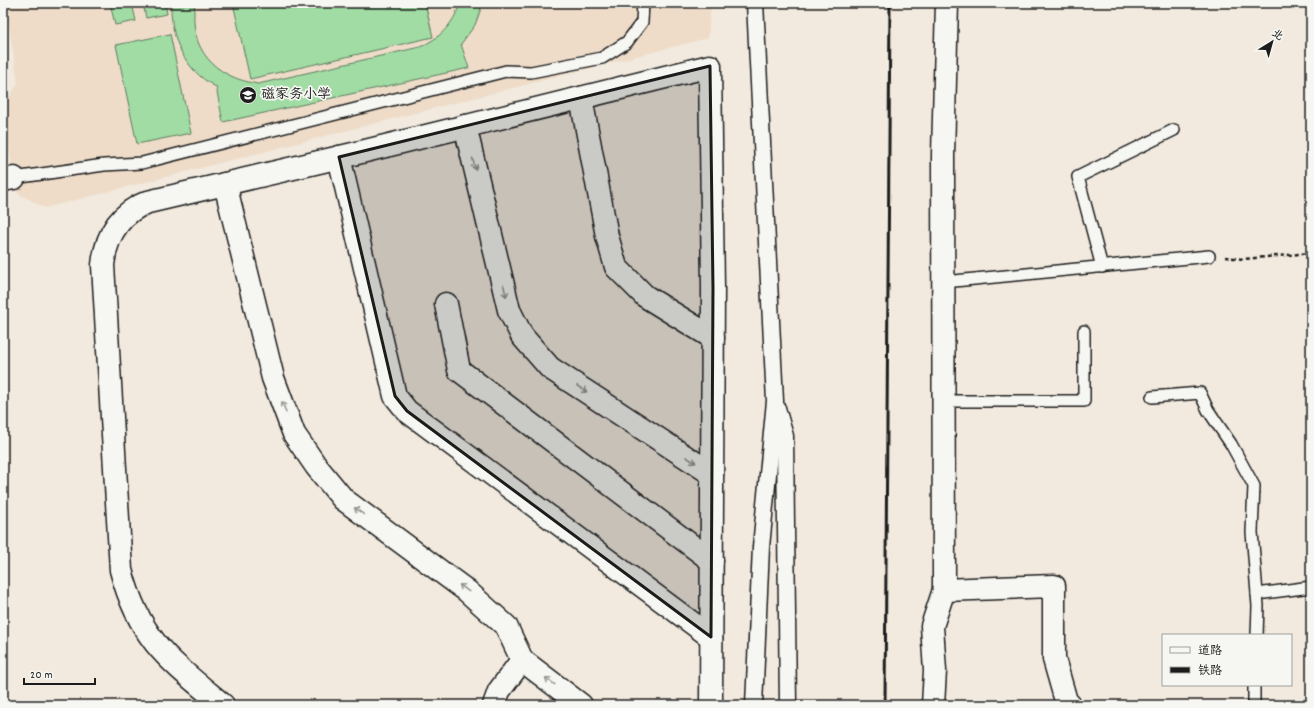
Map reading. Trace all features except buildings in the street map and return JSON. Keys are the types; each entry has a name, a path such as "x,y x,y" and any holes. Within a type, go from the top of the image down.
{"street":[{"path":"754,705 760,547 775,401 755,3"},
{"path":"933,705 935,671 932,626 944,590 944,155 947,3"},
{"path":"223,705 167,658 154,644 133,609 122,576 118,551 103,265 104,252 109,237 120,220 128,212 148,202 340,157 710,66 713,338 711,705"},
{"path":"581,98 607,236 616,267 645,296 713,338"},
{"path":"465,126 509,310 522,336 550,368 712,474"},
{"path":"340,157 395,396 407,411 711,637"},
{"path":"225,184 273,378 294,434 316,466 343,499 468,591 506,626 522,660 581,705"},
{"path":"446,304 459,370 712,562"},
{"path":"775,401 785,436 788,705"},
{"path":"944,590 1054,586 1054,659 1066,702 1070,705"},
{"path":"494,705 499,691 522,660"}],"lane":[{"path":"8,179 104,165 142,163 506,71 531,72 602,58 627,42 642,22 643,3"},
{"path":"1102,267 1078,177 1174,130"},
{"path":"944,282 1209,256"},
{"path":"944,401 1084,401 1084,331"},
{"path":"1152,397 1200,393 1208,410 1231,444 1254,486 1252,532 1257,594 1257,634"},
{"path":"1257,594 1311,587"},
{"path":"1254,686 1254,705"}],"path":[{"path":"1209,256 1244,259 1311,253"}],"highlighted area":[{"path":"710,66 713,288 711,637 407,411 395,396 339,157"}],"shaded area":[{"name":"磁家务小学","path":"5,3 711,3 708,38 45,208 17,193 3,118 3,107 18,83"}],"green space":[{"path":"110,3 132,3 136,21 115,25"},
{"path":"143,3 165,3 167,14 146,18"},
{"path":"171,3 195,3 194,19 196,34 200,47 207,58 229,75 258,84 420,47 440,35 445,30 454,17 460,3 483,3 475,25 461,44 469,68 223,122 216,87 195,72 181,52 173,28"},
{"path":"233,3 425,3 433,37 250,79"},
{"path":"170,34 191,133 137,144 116,45"}],"railway":[{"path":"885,705 890,3"}],"place":[{"name":"磁家务小学","path":"248,95"}]}
